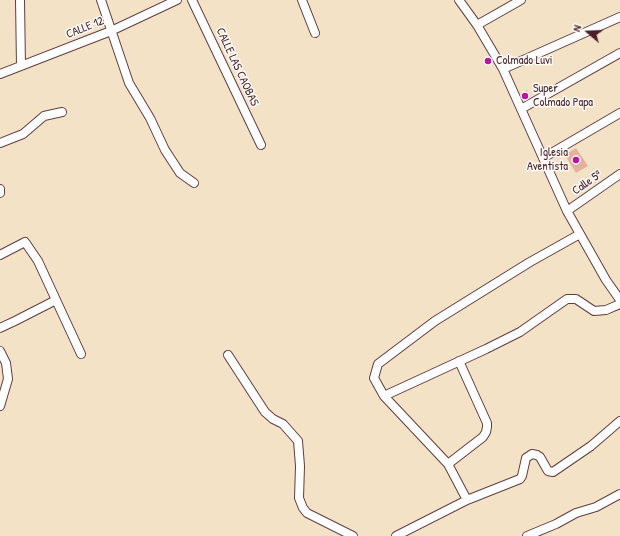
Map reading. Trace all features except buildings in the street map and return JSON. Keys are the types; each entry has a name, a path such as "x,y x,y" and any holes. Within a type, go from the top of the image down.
{"street":[{"path":"20,0 21,66"},
{"path":"101,0 129,83 150,118 165,150 180,172 194,183"},
{"name":"CALLE 12","path":"0,74 111,31 177,0"},
{"name":"CALLE LAS CAOBAS","path":"192,0 261,145"},
{"path":"302,0 315,33"},
{"path":"459,0 503,69 567,211 606,280 620,300"},
{"path":"476,25 522,0"},
{"path":"503,69 620,17"},
{"path":"521,109 620,53"},
{"path":"0,143 24,134 44,116 62,112"},
{"path":"543,158 620,113"},
{"name":"Calle 5ª","path":"567,211 620,174"},
{"path":"467,500 448,464 384,396 374,378 378,364 435,321 530,262 580,234"},
{"path":"0,255 24,242 38,261 81,354"},
{"path":"384,396 520,332 567,299 576,299 594,310 606,310 620,304"},
{"path":"0,328 56,300"},
{"path":"0,351 6,363 8,379 0,406"},
{"path":"228,354 265,412 282,424 298,441 300,466 299,498 303,508 307,513 352,536"},
{"path":"448,464 483,437 487,427 487,423 459,361"},
{"path":"396,536 467,500 520,479 526,458 532,454 540,457 548,471 553,472 591,446 620,421"},
{"path":"527,536 556,524 576,513 596,508 620,494"}],"place":[{"name":"Colmado Luvi","path":"488,61"},
{"name":"Super Colmado Papa","path":"525,96"},
{"name":"Iglesia Aventista","path":"576,160"}]}
